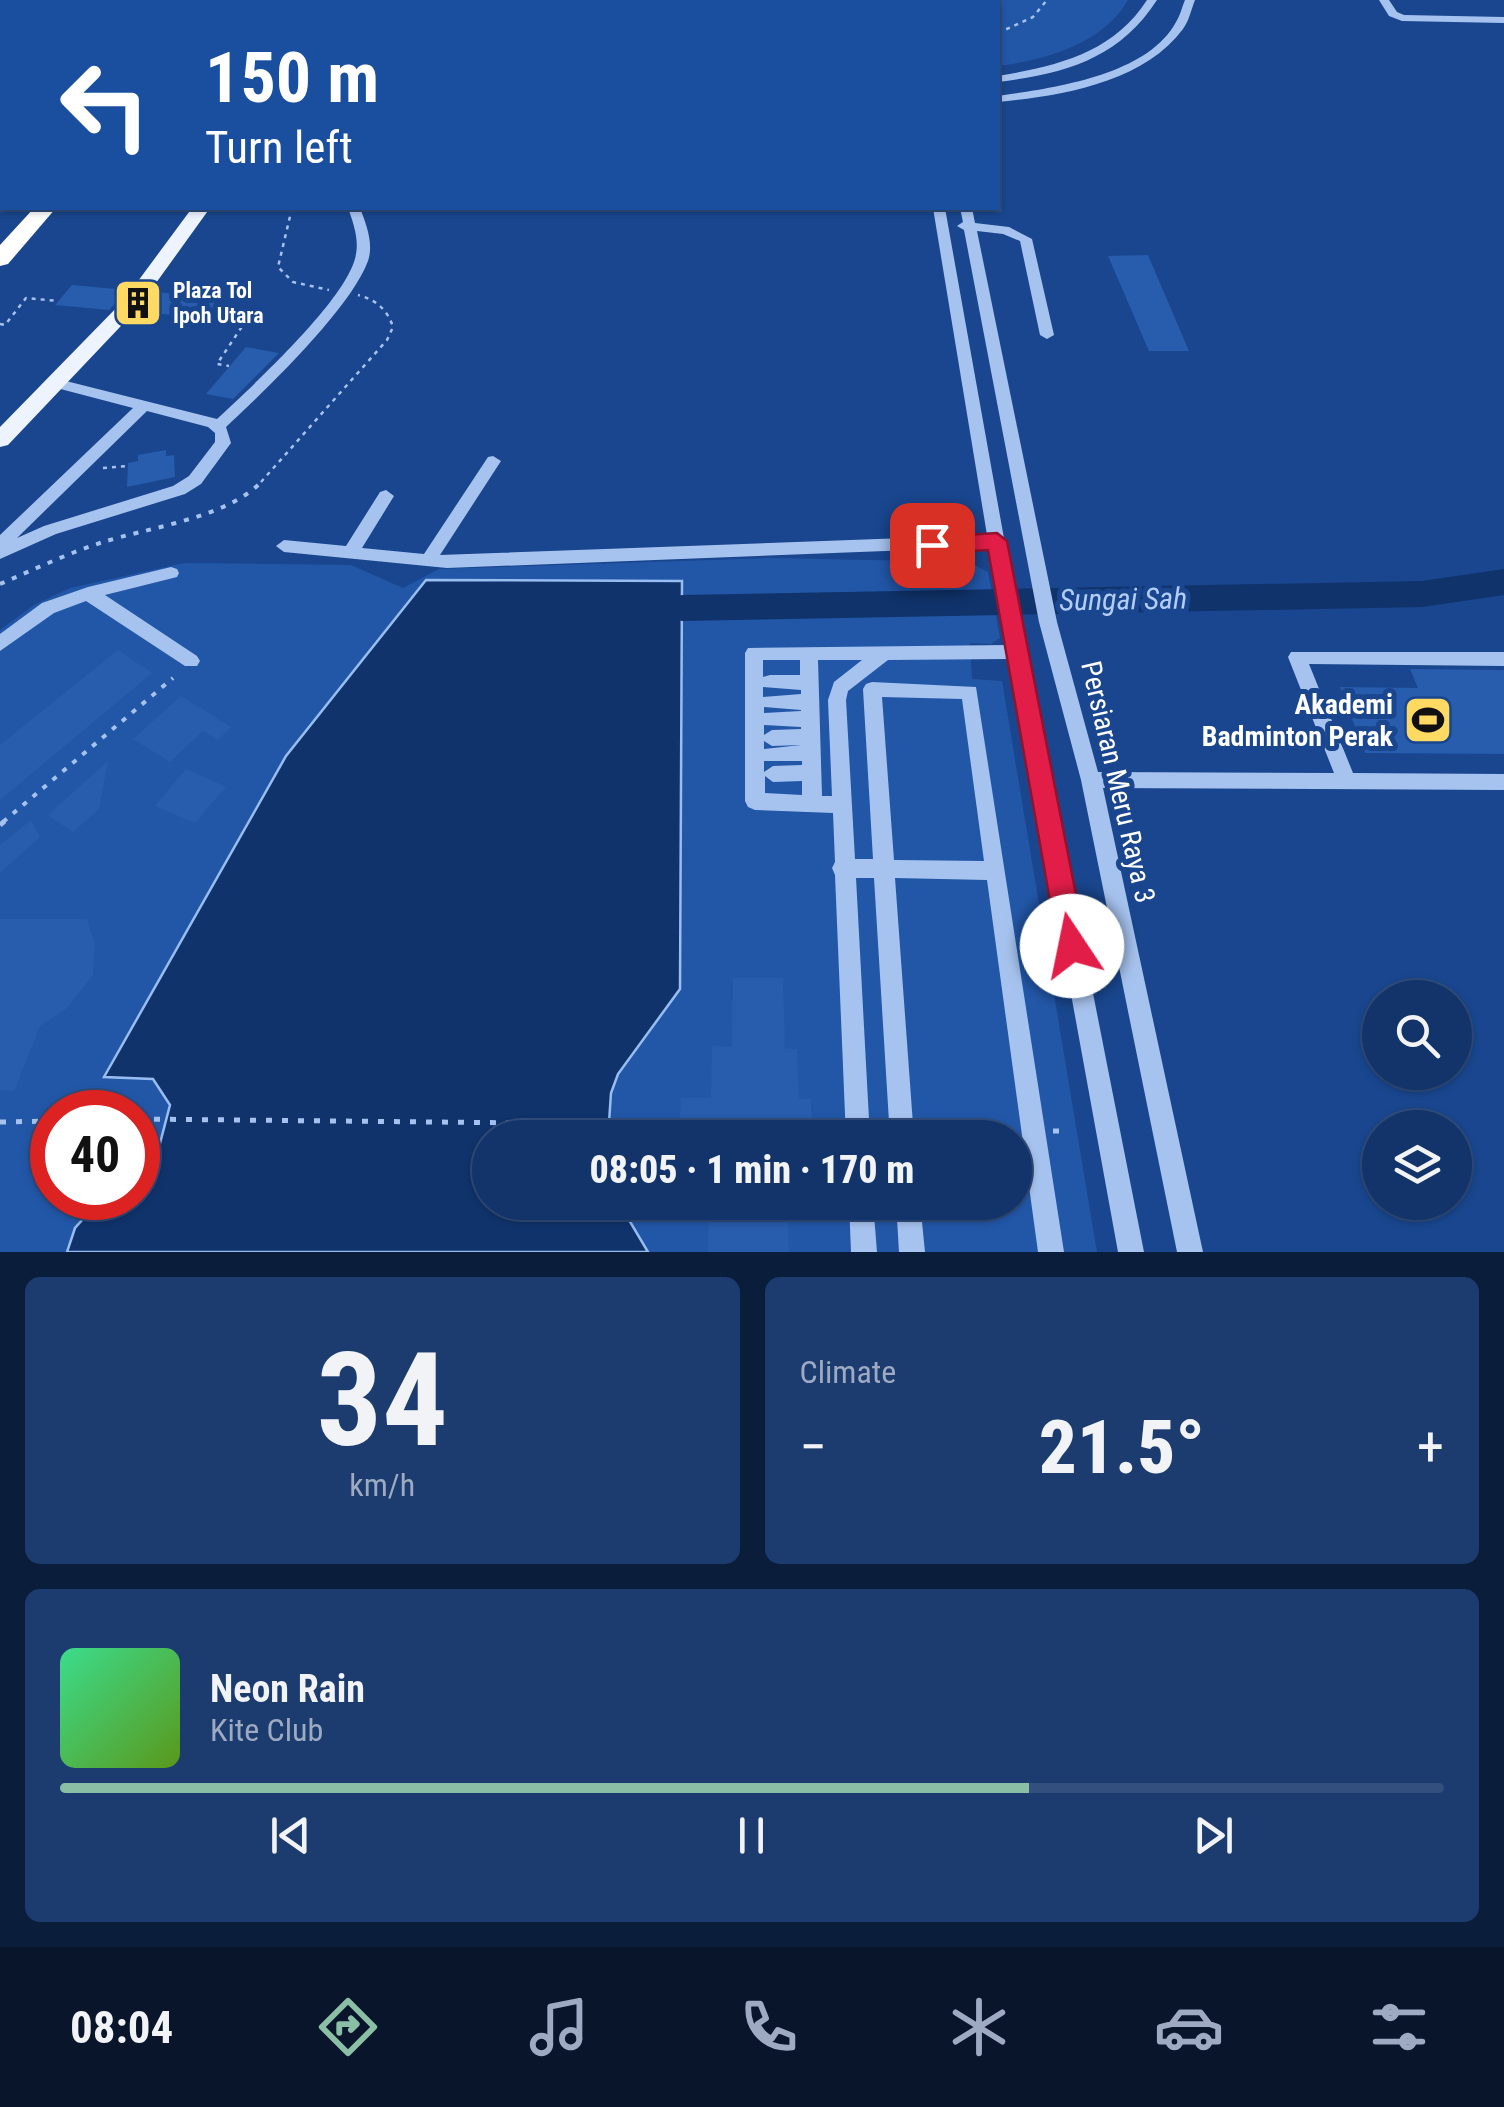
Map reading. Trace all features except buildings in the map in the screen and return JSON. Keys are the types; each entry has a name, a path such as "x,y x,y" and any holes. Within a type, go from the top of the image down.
{"highway":[{"path":"0,230 20,210"},
{"path":"0,258 43,210"}],"main road":[{"path":"0,440 131,304 200,210"}],"street":[{"path":"1000,79 1060,67 1107,49 1138,26 1152,0"},
{"path":"1000,99 1067,88 1131,66 1172,36 1184,20 1190,0"},
{"path":"1384,0 1393,14 1402,18 1504,20"},
{"path":"218,426 243,404 352,280 364,248 354,210"},
{"path":"939,210 1010,617 1020,652 1131,1252"},
{"name":"Persiaran Meru Raya 3","path":"966,210 1048,622 1091,780 1190,1252"},
{"path":"943,225 1004,230 1026,239 1048,334"},
{"path":"0,553 50,530 179,490 194,480 219,450 224,436 218,426 54,383"},
{"path":"0,546 145,405"},
{"path":"428,561 494,461"},
{"path":"350,554 386,496"},
{"path":"284,546 428,561 997,541"},
{"path":"0,644 48,608 88,593 171,573"},
{"path":"88,593 190,661"},
{"path":"839,805 755,801 754,653 1020,652"},
{"path":"809,653 812,803"},
{"path":"852,1120 837,700 840,687 881,655"},
{"path":"1347,782 1297,657 1504,658"},
{"path":"906,1120 883,869 872,688 970,692 1051,1252"},
{"path":"771,728 810,728"},
{"path":"771,728 810,728"},
{"path":"771,728 810,728"},
{"path":"1091,780 1504,782"},
{"path":"842,868 995,872"},
{"path":"862,1220 864,1252"},
{"path":"909,1220 912,1252"}],"path":[{"path":"1000,32 1033,17 1047,0"},
{"path":"0,324 5,324 26,298 58,301"},
{"path":"212,314 247,320 216,364 230,366"},
{"path":"110,470 128,466"},
{"path":"0,825 172,678"},
{"path":"160,1119 472,1122"},
{"path":"0,1122 30,1121"}],"shaded area":[{"path":"1000,0 1128,0 1104,28 1088,39 1035,59 1000,66"},
{"path":"769,558 969,562 988,572 1000,638 991,644 970,643 972,679 1002,681 1097,1252 0,1252 0,630 34,605 70,588 184,563 351,565 403,588 439,569"},
{"path":"426,580 682,581 680,989 618,1074 611,1093 609,1120 472,1120 472,1220 629,1220 648,1252 67,1252 75,1228 82,1220 160,1220 160,1143 170,1105 153,1079 104,1077 286,756"}],"waterway":[{"name":"Sungai Sah","path":"682,608 1422,594 1504,582"}],"place":[{"name":"Plaza Tol Ipoh Utara","path":"138,303"},
{"name":"Akademi Badminton Perak","path":"1428,720"}],"route":[{"path":"932,545 997,541 1072,946"}]}
